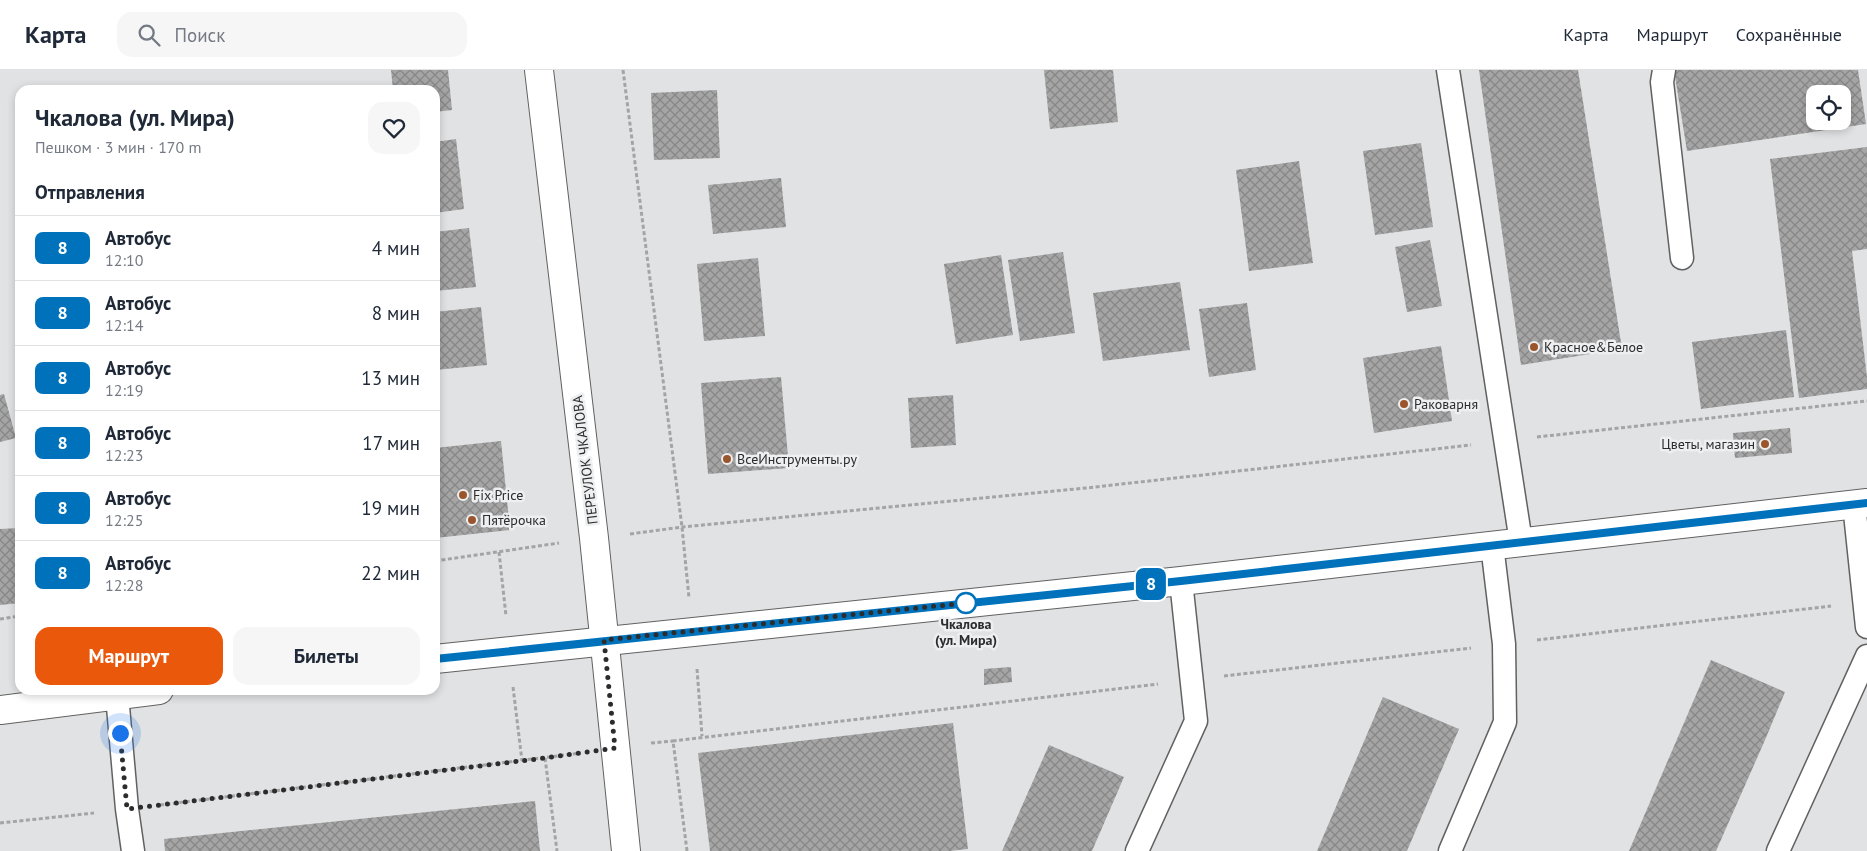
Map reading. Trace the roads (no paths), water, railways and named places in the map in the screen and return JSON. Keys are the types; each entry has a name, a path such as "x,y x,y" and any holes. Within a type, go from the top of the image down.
{"main road":[{"name":"ПЕРЕУЛОК ЧКАЛОВА","path":"539,70 594,538 626,851"},
{"path":"440,658 1181,581 1860,504"},
{"path":"0,710 117,695"}],"lane":[{"path":"1448,70 1521,542"},
{"path":"1664,70 1662,82 1682,258"},
{"path":"1860,504 1867,627"},
{"path":"1450,851 1506,722 1504,644 1492,545"},
{"path":"1137,851 1196,721 1181,581"},
{"path":"1778,851 1867,656"},
{"path":"117,695 127,809 133,851"}],"place":[{"name":"Красное&Белое","path":"1534,347"},
{"name":"Раковарня","path":"1404,404"},
{"name":"Цветы, магазин","path":"1765,444"},
{"name":"ВсеИнструменты.ру","path":"727,459"},
{"name":"Fix Price","path":"463,495"},
{"name":"Пятёрочка","path":"472,520"},
{"name":"Чкалова (ул. Мира)","path":"966,603"}]}
